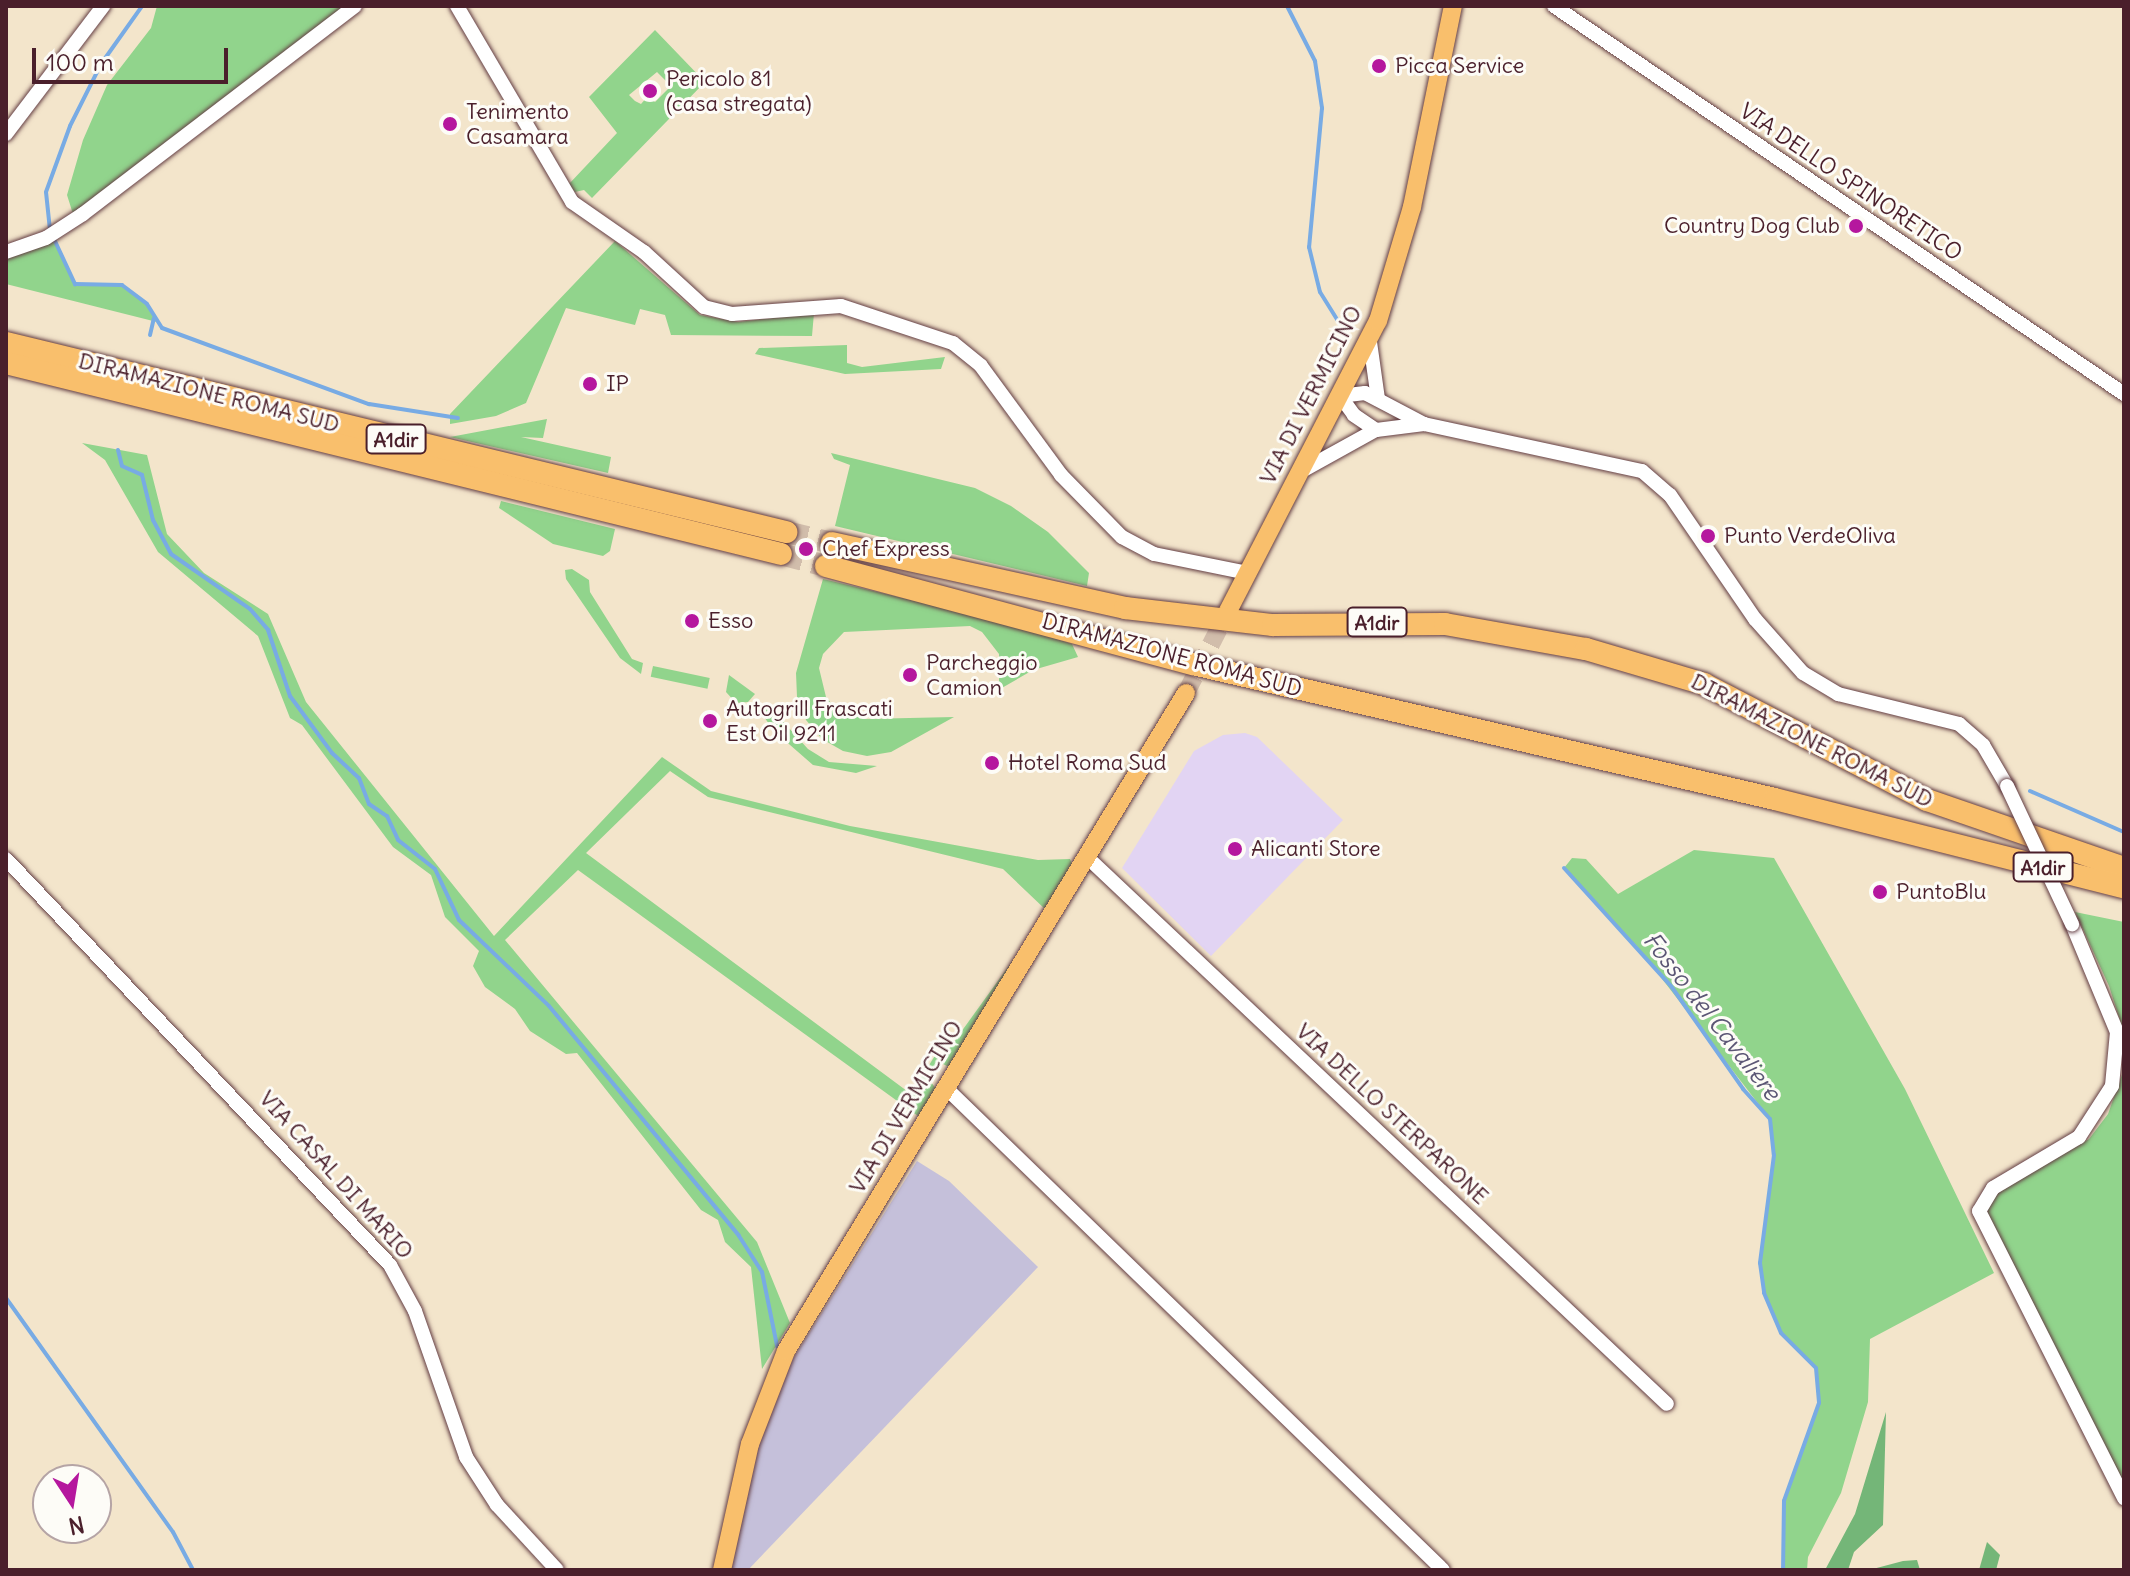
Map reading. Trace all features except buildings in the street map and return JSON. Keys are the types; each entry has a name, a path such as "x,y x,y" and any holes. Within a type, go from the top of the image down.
{"highway":[{"name":"DIRAMAZIONE ROMA SUD","path":"6,343 784,543 6,363"},
{"name":"DIRAMAZIONE ROMA SUD","path":"832,543 1125,608 1273,625 1432,622 1563,643 1704,684 1927,800 2124,868"},
{"name":"DIRAMAZIONE ROMA SUD","path":"826,566 1184,662 1775,799 2124,887"}],"main road":[{"name":"VIA DI VERMICINO","path":"1228,611 1298,473 1370,342 1412,207 1453,6"},
{"name":"VIA DI VERMICINO","path":"722,1570 750,1444 780,1363 1186,693"}],"street":[{"path":"6,134 103,6"},
{"path":"6,252 46,238 83,214 355,6"},
{"path":"457,6 572,202 644,252 706,308 732,314 841,306 953,343 985,371 1049,460 1117,534 1148,552 1247,573"},
{"name":"VIA DELLO SPINORETICO","path":"1554,6 2124,394"},
{"path":"1370,342 1378,399"},
{"path":"1376,430 1354,415 1340,396 1358,392 1378,399 1424,424 1619,462 1649,475 1677,504 1774,645 1803,673 1838,694 1959,724 1988,751 2072,924 2117,1032 2112,1086 2079,1137 1993,1188 1979,1211 2124,1498"},
{"path":"1298,473 1376,430 1424,424"},
{"name":"VIA DELLO STERPARONE","path":"1087,857 1667,1404"},
{"name":"VIA CASAL DI MARIO","path":"6,859 383,1255 415,1311 466,1457 490,1496 557,1570"},
{"path":"946,1088 1443,1570"}],"shaded area":[{"path":"1245,733 1257,737 1343,820 1211,956 1122,868 1194,751 1223,735"},
{"path":"917,1161 949,1181 1038,1267 748,1570 731,1570 760,1440 783,1375"}],"green space":[{"path":"157,6 347,6 73,214 67,195 83,140 107,85 151,28"},
{"path":"655,30 705,82 592,198 584,190 575,192 569,184 617,133 589,97","holes":["657,72 671,86 655,102 648,96 641,104 629,95"]},
{"path":"54,239 75,284 122,285 147,304 157,322 6,284 6,258"},
{"path":"615,241 700,315 738,322 814,313 812,336 671,335 665,315 640,309 635,325 566,308 526,403 496,416 450,424 450,414"},
{"path":"847,345 847,363 862,367 945,357 941,369 845,374 755,354 759,348"},
{"path":"547,419 543,438 521,437 611,457 608,473 450,437"},
{"path":"82,443 147,455 167,534 204,573 268,614 306,702 494,936 662,757 711,791 850,826 1038,860 1070,859 1073,866 1047,911 1003,869 708,797 670,771 586,853 911,1094 936,1054 943,1057 1039,924 949,1067 941,1063 927,1077 937,1090 918,1116 578,870 505,940 757,1242 790,1323 762,1369 751,1267 725,1242 718,1220 701,1210 577,1053 566,1054 530,1031 515,1009 485,987 473,966 479,951 445,917 431,875 393,847 302,725 290,718 258,636 158,552 105,460"},
{"path":"831,453 975,488 1011,506 1048,532 1089,573 1087,586 835,526 850,465 834,459"},
{"path":"501,501 615,529 610,551 603,556 553,544 499,508"},
{"path":"572,569 589,580 590,592 632,659 643,663 641,674 620,658 566,579 565,570"},
{"path":"823,579 1007,623 1072,644 1078,657 1033,670 993,693 999,681 999,654 982,632 970,626 844,632 823,654 819,668 826,697 836,709 865,719 954,717 891,752 867,756 843,751 822,739 806,720 797,697 796,673"},
{"path":"653,666 710,678 707,689 651,677"},
{"path":"729,675 755,694 748,702 736,703 726,692"},
{"path":"769,706 808,749 829,762 877,766 856,773 813,765 774,731 762,714"},
{"path":"1694,850 1774,858 1905,1089 1994,1273 1870,1339 1868,1402 1841,1493 1808,1557 1807,1570 1783,1570 1784,1501 1819,1403 1816,1368 1781,1333 1764,1293 1760,1263 1774,1155 1770,1119 1636,945 1564,868 1572,858 1586,859 1618,894"},
{"path":"2075,912 2124,922 2124,1033 2109,986"},
{"path":"2124,1069 2124,1484 1986,1210 2000,1190 2089,1139 2108,1114"},
{"path":"1886,1412 1883,1525 1854,1552 1848,1570 1825,1570 1855,1514"},
{"path":"1987,1542 2000,1555 1996,1570 1979,1570"},
{"path":"1917,1560 1920,1570 1869,1570 1903,1561"}],"waterway":[{"path":"50,230 46,192 70,126 101,64 142,6"},
{"path":"1287,6 1315,61 1322,108 1309,247 1320,292 1348,337"},
{"path":"54,239 75,284 122,285 147,304 162,328 369,404 458,418"},
{"path":"150,335 154,318"},
{"path":"118,450 122,466 142,475 153,520 171,554 250,609 268,630 290,696 332,753 359,778 369,804 387,816 398,840 435,869 459,920 549,1006 739,1236 762,1272 777,1346"},
{"path":"2030,791 2124,832"},
{"name":"Fosso del Cavaliere","path":"1564,868 1671,986 1743,1089 1770,1119 1774,1155 1760,1263 1764,1293 1781,1333 1816,1368 1819,1403 1784,1501 1783,1570"},
{"path":"6,1298 173,1532 193,1570"}],"tunnel":[{"path":"786,532 832,543"},
{"path":"781,554 826,566"},
{"path":"1186,693 1228,611"}],"place":[{"name":"Picca Service","path":"1379,66"},
{"name":"Pericolo 81 (casa stregata)","path":"650,91"},
{"name":"Tenimento Casamara","path":"450,124"},
{"name":"Country Dog Club","path":"1856,226"},
{"name":"IP","path":"590,384"},
{"name":"Punto VerdeOliva","path":"1708,536"},
{"name":"Chef Express","path":"806,549"},
{"name":"Esso","path":"692,621"},
{"name":"Parcheggio Camion","path":"910,675"},
{"name":"Autogrill Frascati Est Oil 9211","path":"710,721"},
{"name":"Hotel Roma Sud","path":"992,763"},
{"name":"Alicanti Store","path":"1235,849"},
{"name":"PuntoBlu","path":"1880,892"}]}
